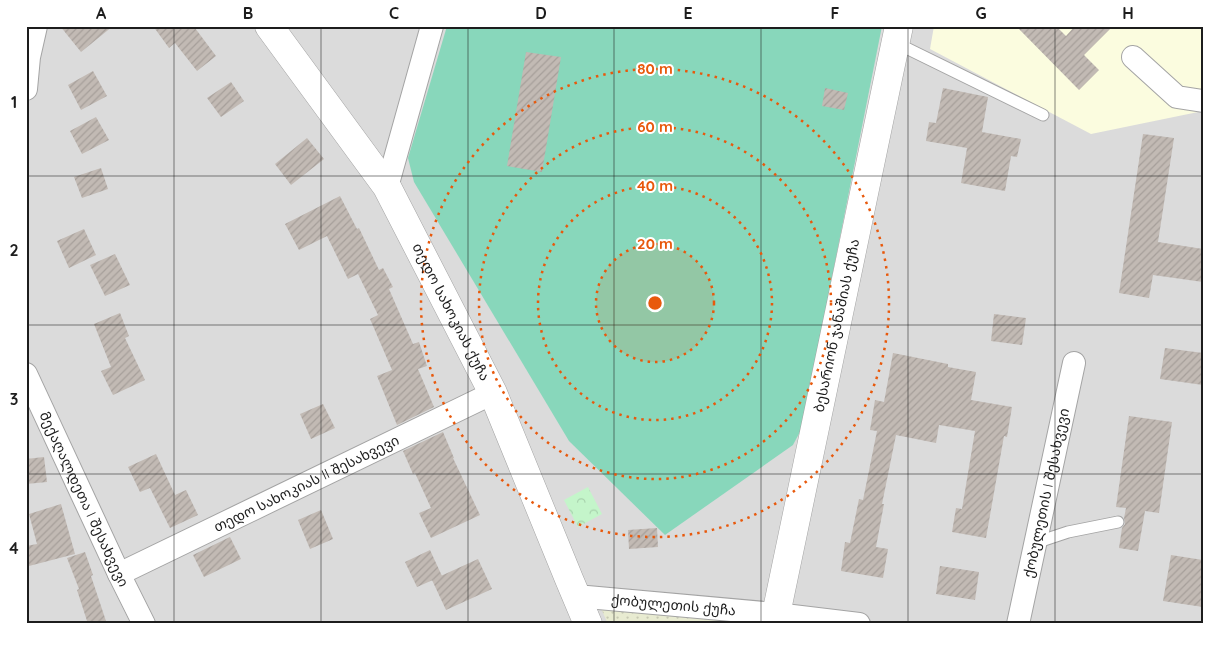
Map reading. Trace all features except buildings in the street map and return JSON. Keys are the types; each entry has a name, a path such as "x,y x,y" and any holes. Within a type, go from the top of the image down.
{"street":[{"path":"26,89 29,57 36,26"},
{"name":"თედო სახოკიას ქუჩა","path":"269,26 387,187 493,393 588,624"},
{"path":"387,187 432,26"},
{"name":"ბესარიონ ჯანაშიას ქუჩა","path":"775,619 898,34"},
{"path":"1133,57 1177,97 1203,101"},
{"name":"ქობულეთის I შესახვევი","path":"1018,624 1074,363"},
{"name":"მექაღალდეთა I შესახვევი","path":"26,374 144,624"},
{"name":"თედო სახოკიას II შესახვევი","path":"119,574 493,393"},
{"name":"ქობულეთის ქუჩა","path":"576,596 775,619 859,624"}],"lane":[{"path":"898,34 1043,115"},
{"path":"1035,543 1068,532 1118,522"}],"shaded area":[{"path":"26,26 1203,26 1203,624 26,624"},
{"path":"934,26 1203,26 1203,111 1091,134 930,49"},
{"path":"599,604 723,615 721,624 608,624"}],"green space":[{"path":"447,26 882,26 802,428 793,445 665,535 569,441 414,182 408,158"},
{"path":"588,487 602,514 578,527 564,500"}]}
